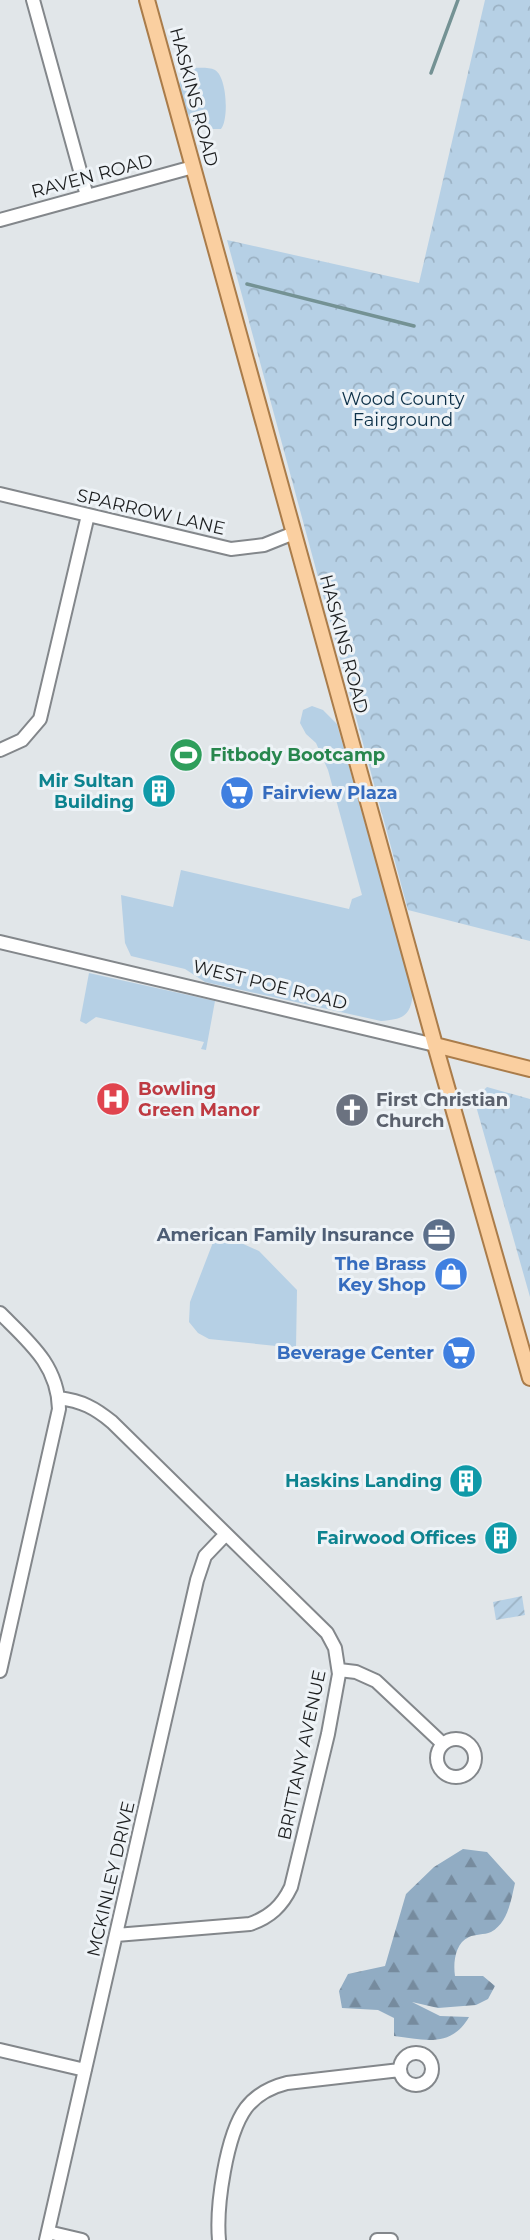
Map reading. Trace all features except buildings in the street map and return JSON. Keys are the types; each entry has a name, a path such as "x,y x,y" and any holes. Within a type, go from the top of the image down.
{"main road":[{"name":"HASKINS ROAD","path":"147,0 435,1045 530,1378"},
{"name":"WEST POE ROAD","path":"435,1045 530,1069"}],"street":[{"path":"33,0 87,196"},
{"name":"RAVEN ROAD","path":"0,219 193,167"},
{"name":"SPARROW LANE","path":"0,494 231,549 264,545 294,533"},
{"path":"0,750 22,740 40,719 88,515"},
{"name":"WEST POE ROAD","path":"0,942 435,1045"},
{"path":"0,1313 44,1359 56,1383 59,1398 55,1432 0,1671"},
{"name":"BRITTANY AVENUE","path":"59,1398 82,1402 98,1410 226,1534 327,1633 335,1648 339,1670 328,1734 291,1886 282,1903 269,1916 250,1924 116,1935"},
{"name":"MCKINLEY DRIVE","path":"47,2236 197,1580 205,1556 226,1534"},
{"path":"339,1670 356,1672 376,1681 443,1744"},
{"path":"0,2050 85,2070"},
{"path":"219,2240 219,2208 234,2132 242,2115 254,2100 269,2089 287,2083 400,2070"},
{"path":"47,2236 82,2240"},
{"path":"377,2240 391,2240"}],"green space":[{"name":"Wood County Fairground","path":"485,0 530,0 530,941 408,910 227,240 419,283"},
{"path":"192,68 210,68 219,74 226,98 224,124 221,129 199,129 185,109 178,86 185,72"},
{"path":"312,706 323,710 337,724 413,994 410,1008 400,1018 381,1021 205,982 185,969 131,956 125,943 121,895 173,907 181,870 349,909 352,899 362,895 328,770 316,743 306,734 300,723 303,710"},
{"path":"89,973 215,1001 206,1050 201,1049 204,1042 96,1017 86,1024 80,1021"},
{"path":"487,1087 530,1099 530,1297 474,1099"},
{"path":"217,1232 259,1251 297,1290 296,1348 209,1339 198,1333 189,1322 190,1302"},
{"path":"522,1596 525,1615 496,1620 493,1602"},
{"path":"463,1849 487,1852 515,1883 508,1910 497,1928 464,1940 456,1954 455,1976 483,1976 495,1986 488,1999 476,2005 438,2008 412,2002 440,2016 469,2017 454,2034 436,2040 394,2036 394,2018 378,2010 342,2008 339,1991 348,1974 385,1966 406,1894 434,1867"}],"waterway":[{"path":"431,73 458,0"},
{"path":"247,284 414,326"}],"place":[{"name":"Fitbody Bootcamp","path":"186,755"},
{"name":"Mir Sultan Building","path":"159,791"},
{"name":"Fairview Plaza","path":"237,793"},
{"name":"Bowling Green Manor","path":"113,1099"},
{"name":"First Christian Church","path":"352,1110"},
{"name":"American Family Insurance","path":"439,1235"},
{"name":"The Brass Key Shop","path":"451,1274"},
{"name":"Beverage Center","path":"459,1353"},
{"name":"Haskins Landing","path":"466,1481"},
{"name":"Fairwood Offices","path":"501,1538"}]}
